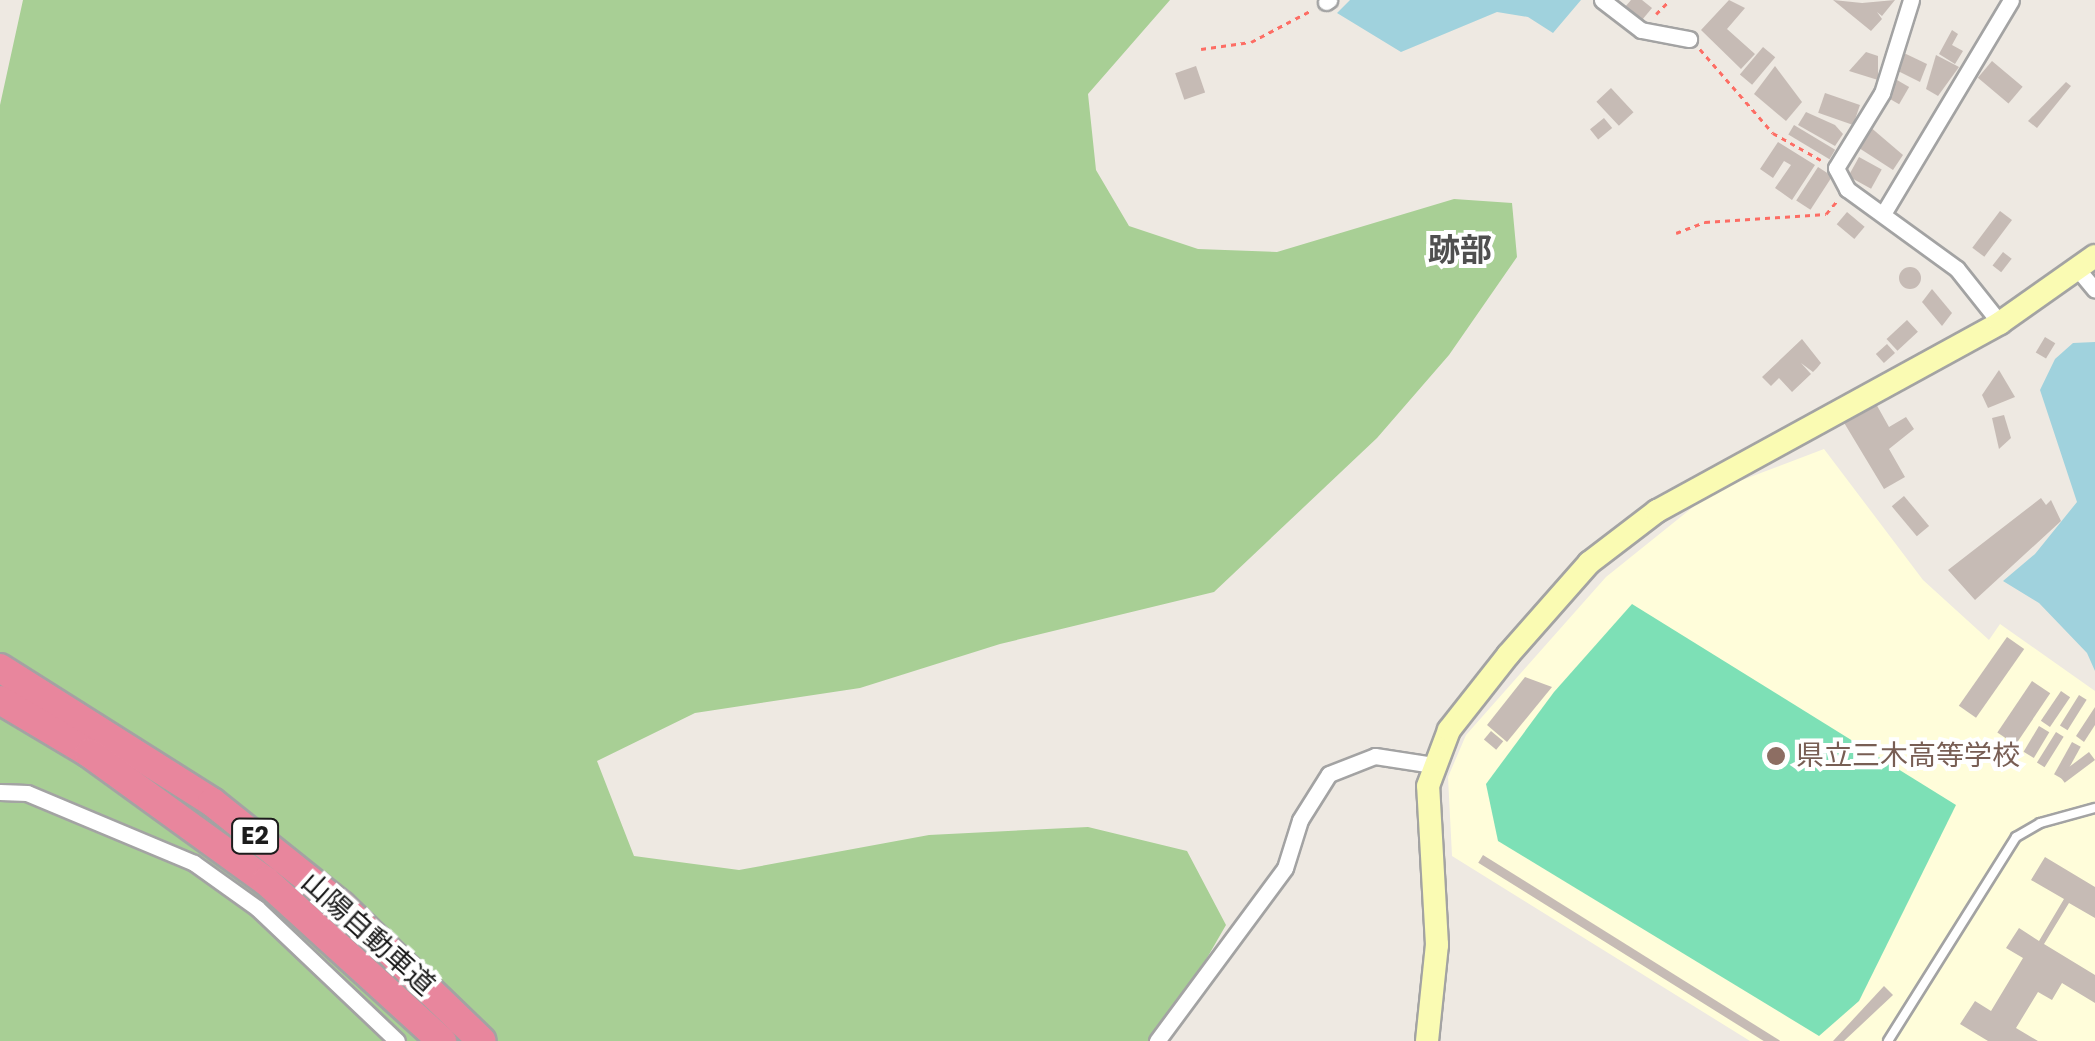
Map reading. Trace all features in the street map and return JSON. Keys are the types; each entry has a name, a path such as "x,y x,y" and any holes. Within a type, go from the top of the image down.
{"highway":[{"name":"山陽自動車道","path":"0,668 212,802 342,906 482,1041"},
{"name":"山陽自動車道","path":"0,700 89,753 266,881 442,1041"}],"street":[{"path":"1602,0 1641,30 1689,38"},
{"path":"1911,0 1882,94 1836,168 1847,189 1957,270 2000,323"},
{"path":"1882,214 2012,0"},
{"path":"1427,1041 1437,946 1428,816 1433,765 1474,697 1589,563 1704,482 2090,273"},
{"path":"1157,1041 1286,868 1300,820 1329,774 1375,756 1433,765"},
{"path":"0,792 28,793 194,863 256,908 396,1041"}],"lane":[{"path":"1888,1041 2016,837 2040,823 2095,808"}],"path":[{"path":"1641,30 1670,0"},
{"path":"1202,49 1251,42 1328,1"},
{"path":"1689,38 1773,133 1836,168"},
{"path":"1676,234 1705,222 1826,214 1847,189"}],"shaded area":[{"name":"県立三木高等学校","path":"1824,449 1923,580 1989,640 2000,624 2095,691 2095,1041 1750,1041 1452,856 1448,777 1466,735 1606,577 1713,491"}],"green space":[{"path":"23,0 1170,0 1088,94 1096,170 1129,226 1198,249 1277,252 1454,199 1512,203 1517,257 1449,355 1377,438 1214,592 1000,644 860,688 695,713 597,761 634,856 739,870 929,835 1088,827 1187,851 1226,925 1159,1041 0,1041 0,105"},
{"path":"1632,604 1956,805 1859,1001 1819,1036 1498,841 1486,784 1554,692"}],"water":[{"path":"1350,0 1581,0 1553,33 1528,17 1497,12 1401,52 1337,13"},
{"path":"2095,342 2095,671 2087,653 2039,603 2003,581 2035,554 2077,502 2040,390 2055,359 2073,343"}],"building":[{"path":"1631,0 1642,0 1652,8 1642,20 1625,7"},
{"path":"1729,0 1745,8 1727,29 1755,54 1741,69 1701,30"},
{"path":"1833,0 1895,0 1882,16 1877,12 1882,19 1871,31"},
{"path":"1952,30 1958,34 1952,45 1963,51 1955,64 1939,54"},
{"path":"1763,47 1775,57 1752,85 1740,75"},
{"path":"1866,52 1878,56 1878,80 1849,71"},
{"path":"1904,53 1927,64 1920,82 1898,71"},
{"path":"1936,55 1959,67 1938,96 1926,89"},
{"path":"1992,61 2023,87 2009,104 1978,78"},
{"path":"1196,66 1205,92 1184,100 1175,73"},
{"path":"1775,66 1802,102 1786,121 1754,94"},
{"path":"1897,80 1909,87 1899,104 1887,97"},
{"path":"2066,82 2071,86 2037,128 2028,121"},
{"path":"1611,88 1634,112 1619,126 1596,102"},
{"path":"1825,93 1860,105 1853,125 1818,113"},
{"path":"1806,112 1835,125 1843,134 1835,146 1798,125"},
{"path":"1604,118 1612,128 1598,139 1590,129"},
{"path":"1794,125 1835,150 1829,159 1788,134"},
{"path":"1869,126 1903,155 1893,170 1859,148"},
{"path":"1778,142 1815,165 1792,200 1775,188 1791,165 1784,161 1773,178 1760,169"},
{"path":"1859,157 1882,170 1871,189 1848,176"},
{"path":"1818,167 1832,176 1810,210 1796,201"},
{"path":"2000,211 2012,220 1984,257 1972,248"},
{"path":"1847,212 1865,227 1854,239 1837,224"},
{"path":"2003,252 2012,259 2001,272 1993,265"},
{"path":"1910,267 1918,270 1918,286 1910,289 1902,286 1899,278 1902,270"},
{"path":"1932,289 1952,313 1942,326 1922,302"},
{"path":"1907,320 1918,332 1897,351 1887,339"},
{"path":"2045,337 2055,343 2046,359 2036,352"},
{"path":"1802,339 1821,363 1813,372 1801,363 1811,374 1792,392 1779,378 1771,386 1762,377"},
{"path":"1887,344 1895,353 1884,363 1876,354"},
{"path":"1999,370 2015,397 1988,408 1982,395"},
{"path":"1875,402 1889,427 1906,417 1914,429 1889,449 1905,477 1884,489 1843,421"},
{"path":"2004,415 2011,438 1999,449 1992,418"},
{"path":"1904,496 1929,526 1917,536 1892,506"},
{"path":"2041,498 2046,505 2051,500 2061,521 1975,600 1948,570"},
{"path":"2007,637 2024,649 1976,718 1959,706"},
{"path":"1525,677 1552,687 1507,742 1487,725"},
{"path":"2032,681 2050,693 2016,745 1997,732"},
{"path":"2061,691 2070,697 2050,727 2041,721"},
{"path":"2079,695 2087,700 2068,730 2060,726"},
{"path":"2095,707 2095,725 2084,742 2076,736"},
{"path":"2039,726 2049,732 2034,758 2024,752"},
{"path":"1491,731 1503,741 1496,750 1484,739"},
{"path":"2056,732 2064,737 2045,767 2037,763"},
{"path":"2072,742 2081,747 2063,779 2054,774"},
{"path":"2089,752 2095,760 2065,783 2059,775"},
{"path":"1483,855 1780,1040 1764,1041 1478,863"},
{"path":"2045,857 2095,887 2095,918 2069,903 2044,944 2095,975 2095,1003 2062,983 2052,1000 2038,992 2016,1028 2038,1041 1988,1041 1960,1024 1975,1001 1991,1011 2023,958 2006,948 2019,928 2039,941 2064,899 2031,880"},
{"path":"1884,986 1893,995 1844,1041 1833,1041"}],"place":[{"name":"県立三木高等学校","path":"1776,756"}],"district":[{"name":"跡部","path":"1460,250"}]}
